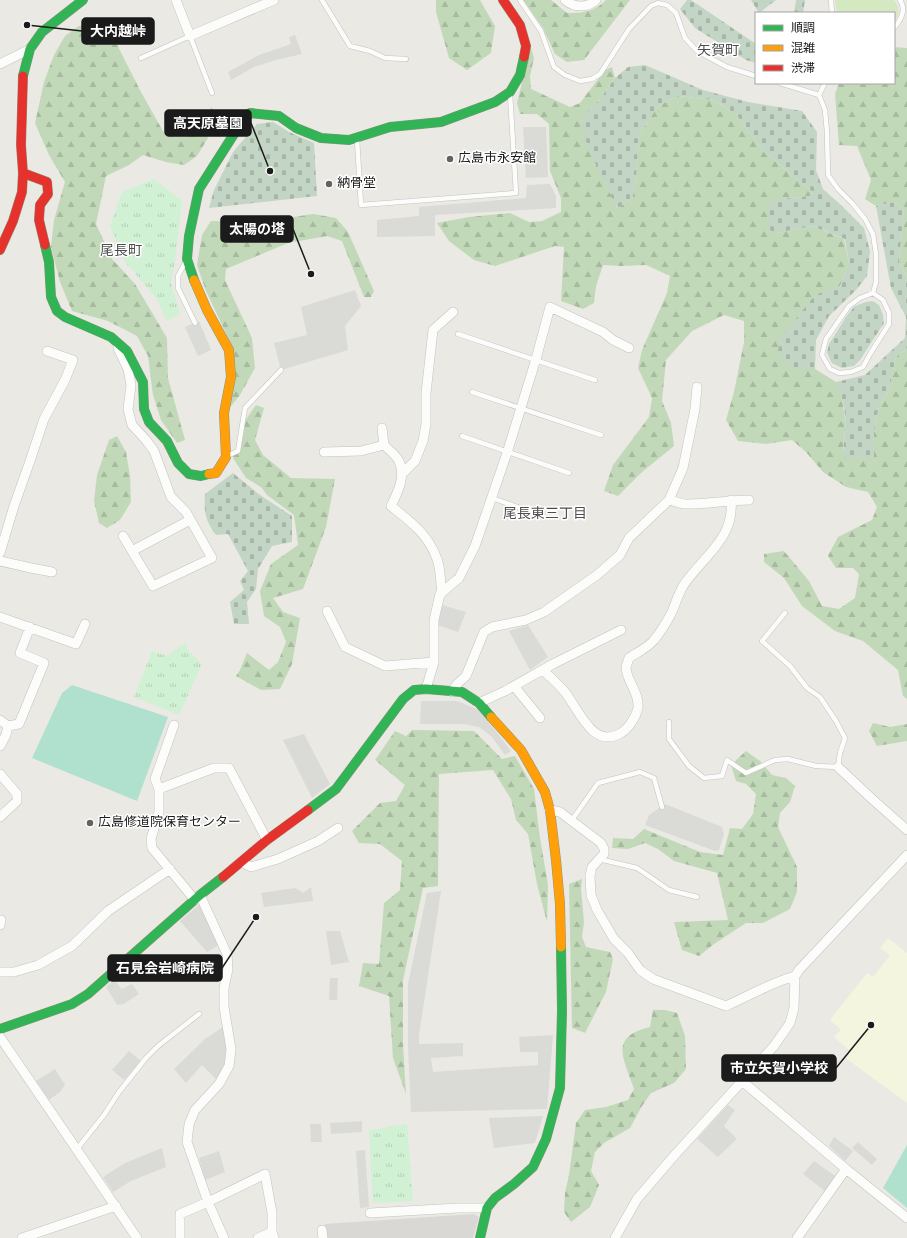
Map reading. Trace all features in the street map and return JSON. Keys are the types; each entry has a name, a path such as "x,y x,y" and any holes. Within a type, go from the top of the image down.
{"street":[{"path":"0,250 13,221 22,192 23,173 21,145 23,75 30,49 42,32 83,0"},
{"path":"176,0 190,36 274,0"},
{"path":"23,173 47,182 48,194 40,205 38,220 49,262 51,296 56,311 65,317 111,337 127,351 143,382 144,409 149,422 167,441 178,463 189,474 202,476 216,473 226,456 224,413 231,377 229,350 208,310 193,277 187,259 189,236 199,189 240,123 250,113 279,116 296,128 321,138 349,140 390,127 441,122 495,102 510,92 520,75 526,46 520,25 503,0"},
{"path":"565,0 568,3 580,7 596,0"},
{"path":"0,64 30,49"},
{"path":"426,689 434,662 434,620 440,594 459,578 475,546 521,409 550,307 603,332 613,340 629,348"},
{"path":"402,474 415,461 423,441 426,424 426,393 433,330 453,312"},
{"path":"118,343 118,348 128,369 131,385 128,409 132,425 154,450 171,498 186,512 212,558 153,586 123,536"},
{"path":"0,553 14,506 44,419 66,380 73,360 47,351"},
{"path":"452,692 457,684 466,676 484,632 492,627 526,620 544,612 597,575 620,554 629,538 668,500 683,468 695,409 697,387"},
{"path":"382,428 384,444 399,460 402,474 399,490 392,506 418,527 429,542 438,560 442,593"},
{"path":"324,452 361,451 384,444"},
{"path":"668,500 682,504 749,500"},
{"path":"543,670 564,691 591,730 601,736 614,737 624,731 634,718 638,707 637,695 629,678 626,667 629,658 653,642 670,616 682,588 696,569 716,548 729,525 732,510 731,500"},
{"path":"132,551 190,520"},
{"path":"0,561 52,572"},
{"path":"327,611 346,647 385,666 434,662"},
{"path":"0,617 76,644 85,624"},
{"path":"0,720 8,726 19,724 44,663 20,653 30,627"},
{"path":"479,702 514,686 621,630"},
{"path":"514,686 540,718"},
{"path":"0,1029 72,1004 88,994 198,897 267,840 336,789 403,699 414,690 426,689 462,692 479,702 521,750 545,792 550,810 560,904 562,1011 560,1088 546,1139 533,1167 495,1198 487,1208 480,1238"},
{"path":"174,725 155,779 159,789 159,812 151,839 152,848 170,869 198,897 227,954 228,969 224,988 224,1007 231,1049 229,1066 220,1084 196,1110 189,1124 186,1142 208,1202 224,1238"},
{"path":"0,746 6,735 8,726"},
{"path":"838,767 907,830"},
{"path":"159,789 214,768 229,768 267,840"},
{"path":"0,774 17,794 17,801 0,817"},
{"path":"550,810 560,812 601,843 604,854 592,868 590,876 590,895 596,910 614,939 628,953 640,970 653,979 726,1006 746,998 760,989 795,976"},
{"path":"241,862 251,867 278,859 318,841 338,828"},
{"path":"615,1238 637,1199 774,1046 790,1023 794,1008 795,976 799,970 907,855"},
{"path":"0,972 14,972 38,966 72,946 108,911 170,869"},
{"path":"0,920 0,925"},
{"path":"0,1037 137,1238"},
{"path":"742,1082 907,1218"},
{"path":"797,1238 846,1169"},
{"path":"180,1238 180,1214 208,1202 264,1174 272,1213 273,1235 258,1238"},
{"path":"22,1238 116,1206"},
{"path":"370,1213 458,1208 487,1208"}],"lane":[{"path":"322,0 350,46 370,51 385,58 406,59"},
{"path":"520,0 541,32 554,67 566,75 580,81 592,79 600,74 630,29 651,6 658,3 667,5 676,13 685,38 697,51 727,67 755,76"},
{"path":"831,0 832,12"},
{"path":"895,27 900,21 903,12 902,3 900,0"},
{"path":"141,58 190,36 212,93"},
{"path":"783,84 819,95"},
{"path":"824,84 819,95 825,110 828,174 838,189 865,219 873,234 876,254 876,282 873,293"},
{"path":"357,137 361,205 516,193 510,92"},
{"path":"187,259 178,276 178,288 195,323"},
{"path":"873,293 883,300 889,313 889,324 863,367 851,372 839,373 830,369 822,355 826,339 849,306 860,298 873,293"},
{"path":"458,334 595,380"},
{"path":"226,456 238,451 245,408 281,370"},
{"path":"472,392 601,435"},
{"path":"462,436 507,453 569,473"},
{"path":"492,498 545,517"},
{"path":"669,722 669,739 689,766 704,778 722,776 727,760 746,773 775,760 788,759 816,766 838,767 840,752 845,738 836,721 820,697 808,688 790,666 762,641 785,613"},
{"path":"572,820 598,783 640,772 654,778 662,807"},
{"path":"599,859 637,868 669,890 697,897"},
{"path":"77,1149 146,1058 158,1046 199,1014"}],"shaded area":[{"path":"295,35 302,54 254,67 231,80 228,72 259,55 291,44 289,37"},
{"path":"523,127 546,127 548,177 526,178"},
{"path":"550,184 556,196 556,208 435,215 435,236 377,237 377,220 419,216 419,207 526,198 527,185"},
{"path":"355,290 361,306 345,326 348,350 281,370 274,343 307,335 301,307"},
{"path":"199,321 211,350 198,356 185,327"},
{"path":"442,605 466,612 458,632 437,625"},
{"path":"528,625 548,657 530,670 509,631"},
{"path":"421,701 457,701 477,709 511,751 505,755 492,737 479,727 464,724 420,724"},
{"path":"304,734 330,784 312,798 283,740"},
{"path":"665,804 722,827 724,834 719,850 715,851 645,825 649,815"},
{"path":"311,887 313,901 264,907 261,893 295,888 303,893"},
{"path":"441,891 419,1035 419,1044 463,1043 463,1056 431,1058 433,1072 538,1065 538,1052 520,1052 519,1037 553,1035 547,1109 411,1112 408,1047 408,984 427,893"},
{"path":"201,903 219,945 207,952 180,921"},
{"path":"326,931 340,931 349,962 331,965"},
{"path":"888,938 907,953 907,1103 844,1057 849,1050 834,1037 841,1030 830,1020 867,973 873,977 890,955 880,948"},
{"path":"330,978 338,978 337,1000 329,1000"},
{"path":"114,980 122,989 132,984 139,994 122,1005 117,1005 106,987"},
{"path":"223,1027 226,1042 225,1065 217,1080 202,1065 186,1083 174,1069 205,1039"},
{"path":"129,1051 141,1061 124,1080 112,1070"},
{"path":"55,1069 65,1085 60,1092 49,1100 36,1081"},
{"path":"728,1105 735,1110 724,1126 737,1139 718,1157 697,1139"},
{"path":"543,1116 535,1143 494,1148 489,1118"},
{"path":"362,1121 362,1132 331,1134 330,1123"},
{"path":"310,1124 321,1124 322,1142 311,1142"},
{"path":"834,1137 853,1151 845,1161 829,1146"},
{"path":"858,1142 877,1159 872,1165 852,1148"},
{"path":"162,1148 166,1167 131,1181 113,1192 103,1177 125,1163"},
{"path":"365,1150 369,1207 360,1208 356,1151"},
{"path":"219,1151 225,1172 205,1180 199,1158"},
{"path":"814,1161 835,1176 825,1191 803,1174"},
{"path":"474,1214 479,1217 473,1238 327,1238 325,1224"}],"green space":[{"path":"436,0 480,0 495,26 491,53 467,70 449,58 436,12"},
{"path":"523,0 551,0 567,13 578,13 593,9 606,0 630,0 584,60 567,62 555,54 543,28"},
{"path":"687,0 691,0 755,43 755,63 746,60 695,28 680,9"},
{"path":"751,0 776,0 760,12 758,12"},
{"path":"796,0 805,0 803,12 794,12"},
{"path":"835,0 894,0 898,8 898,14 895,20 895,12 837,12"},
{"path":"106,23 141,92 164,133 175,133 201,119 212,107 214,113 211,133 197,156 184,165 166,162 143,155 129,165 106,176 96,224 112,259 135,284 167,338 168,378 185,440 177,443 161,420 153,395 148,356 137,336 108,321 72,311 60,282 51,247 54,220 65,182 49,155 35,123 44,82 54,55 65,36 79,26"},
{"path":"530,45 534,58 530,76 531,89 570,107 580,103 605,70 612,67 615,78 601,98 581,120 617,208 632,198 636,180 639,135 658,106 678,96 714,100 736,114 764,152 813,192 810,196 781,199 776,233 812,226 844,239 849,264 840,286 815,296 793,369 815,369 836,382 840,390 846,423 843,449 874,457 874,432 879,406 889,390 896,357 907,348 907,699 903,696 898,670 863,641 835,631 802,606 784,578 764,562 764,554 784,551 809,581 822,606 839,609 855,598 859,574 853,568 836,568 828,556 838,537 872,520 877,507 868,492 846,487 823,472 806,452 792,440 766,444 738,441 726,420 734,392 744,342 744,321 724,315 692,331 666,360 662,401 671,423 674,446 641,473 618,496 604,491 613,465 649,417 652,398 638,368 642,350 667,293 670,276 646,265 603,265 596,286 594,303 583,309 561,301 564,247 555,246 495,266 474,260 449,241 437,223 469,217 510,213 529,222 542,221 561,212 561,198 550,171 549,124 537,114 520,114 517,103 521,87 525,53"},
{"path":"895,47 907,48 907,278 899,261 904,209 894,202 876,206 865,199 871,180 857,146 839,145 835,94 839,84 895,84"},
{"path":"645,65 703,90 748,102 802,111 817,132 816,170 823,189 864,228 870,251 867,276 856,290 829,316 816,340 815,369 793,369 778,351 780,339 815,295 840,286 849,264 845,239 812,226 776,233 768,229 769,201 810,196 813,192 764,152 736,114 714,100 678,96 658,106 639,135 636,180 632,198 617,208 588,148 581,119 601,98 615,78 628,67"},
{"path":"273,122 289,132 314,143 317,196 209,208 214,190 233,152 257,124"},
{"path":"154,179 182,201 171,283 180,314 167,321 157,299 125,262 110,226 122,192"},
{"path":"894,202 904,209 899,261 907,278 907,348 896,357 889,390 879,406 874,432 874,457 845,459 844,446 846,420 836,382 865,375 905,338 906,317 891,288 876,206"},
{"path":"313,214 336,218 348,232 374,291 371,297 364,297 342,241 327,236 288,243 226,269 225,280 252,338 255,368 240,395 227,411 233,348 206,291 197,265 202,235 211,221 260,222"},
{"path":"872,301 879,305 884,323 860,360 854,366 842,368 832,363 827,353 829,344 848,314 855,306"},
{"path":"256,405 264,408 255,440 263,455 291,478 335,479 326,527 303,589 273,598 283,612 300,618 292,664 280,689 261,690 236,676 247,653 269,670 278,662 286,642 280,627 264,616 260,591 271,564 298,545 294,515 267,495 261,487 246,478 233,458 242,425"},
{"path":"117,436 126,452 130,476 131,502 120,520 107,528 99,523 94,501 97,475 109,440"},
{"path":"233,473 260,495 292,516 292,542 272,546 258,569 256,589 247,602 249,624 234,624 230,602 244,590 240,581 248,571 228,534 216,535 207,520 205,511 205,494"},
{"path":"186,642 187,649 202,664 179,715 134,697 152,651 167,656"},
{"path":"72,685 168,717 137,801 32,758 62,693"},
{"path":"873,723 890,727 907,724 907,741 877,746 869,731"},
{"path":"412,730 474,731 502,759 515,756 534,789 548,885 547,922 537,884 528,834 516,820 511,799 493,770 439,774 438,886 423,888 403,980 403,1044 406,1094 393,1058 389,996 359,986 363,963 379,964 384,903 400,890 402,861 380,844 359,843 352,831 380,803 396,801 405,785 375,760 395,731 406,736"},
{"path":"746,751 760,761 772,775 786,778 795,786 790,802 780,813 778,827 797,867 797,892 790,909 763,923 746,923 714,944 699,956 682,950 674,922 728,920 717,873 674,861 658,849 645,843 628,849 612,848 613,838 633,839 644,829 700,852 723,855 730,828 742,829 753,814 756,794 746,784 736,781 731,765"},
{"path":"582,879 581,889 584,922 582,937 586,947 610,952 613,959 606,992 585,1033 572,1028 569,884"},
{"path":"653,1010 665,1010 677,1013 685,1036 686,1069 674,1083 651,1093 630,1128 604,1143 595,1152 591,1171 599,1185 590,1207 571,1222 564,1212 565,1193 576,1123 585,1110 606,1107 628,1100 634,1089 626,1068 622,1050 628,1037 637,1031 650,1027"},
{"path":"407,1124 413,1201 373,1203 369,1130"},
{"path":"907,1145 907,1208 883,1188"}],"traffic: fast":[{"path":"23,76 30,49 42,32 83,0"},
{"path":"194,280 187,259 189,236 199,189 241,123 250,113 279,116 296,128 321,138 349,140 390,127 441,122 495,102 510,92 520,75 524,57"},
{"path":"45,245 49,262 51,297 57,311 65,317 111,337 127,351 143,382 144,409 149,422 167,441 178,463 189,474 201,476 209,474"},
{"path":"308,810 336,789 403,699 414,690 426,689 462,692 479,703 491,717"},
{"path":"0,1029 72,1004 88,994 200,895 223,877"},
{"path":"480,1238 487,1208 495,1198 533,1167 546,1139 560,1088 562,1011 561,947"}],"traffic: slow":[{"path":"194,280 207,310 229,350 231,377 224,413 226,457 216,473 209,474"},
{"path":"491,717 521,750 545,792 550,810 556,860 560,904 561,947"}],"traffic: jam":[{"path":"503,0 520,25 526,46 524,57"},
{"path":"0,250 13,221 22,192 23,173 21,145 23,76"},
{"path":"23,173 47,182 48,194 40,205 39,220 45,245"},
{"path":"223,877 267,840 308,810"}],"place":[{"name":"大内越峠","path":"27,25"},
{"name":"広島市永安館","path":"450,159"},
{"name":"高天原墓園","path":"270,171"},
{"name":"納骨堂","path":"329,184"},
{"name":"太陽の塔","path":"311,274"},
{"name":"広島修道院保育センター","path":"90,823"},
{"name":"石見会岩崎病院","path":"256,917"},
{"name":"市立矢賀小学校","path":"871,1025"}],"district":[{"name":"矢賀町","path":"718,51"},
{"name":"尾長町","path":"121,251"},
{"name":"尾長東三丁目","path":"545,514"}]}
